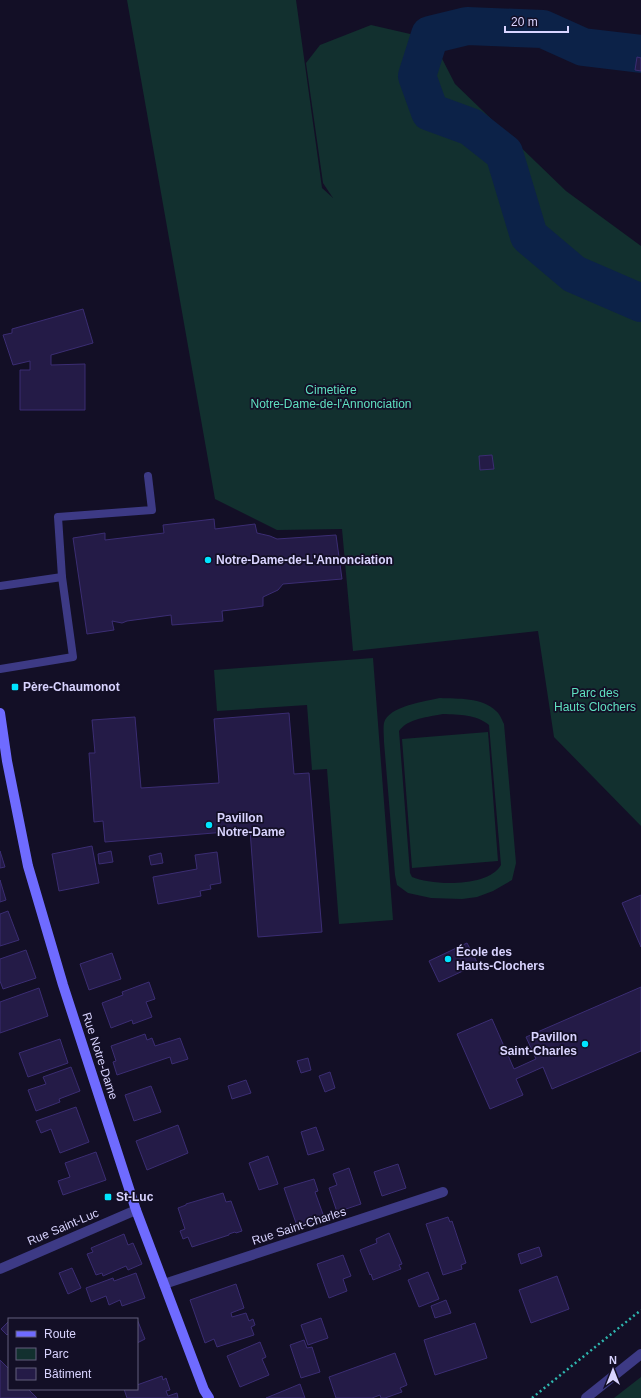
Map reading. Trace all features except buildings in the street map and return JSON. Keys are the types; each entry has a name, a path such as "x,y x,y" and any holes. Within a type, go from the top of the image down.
{"street":[{"name":"Rue Notre-Dame","path":"0,713 7,761 28,866 63,985 136,1210 208,1398"},
{"name":"Rue Saint-Charles","path":"164,1284 443,1192"},
{"name":"Rue Saint-Luc","path":"0,1267 94,1229 136,1210"},
{"path":"586,1398 641,1354"}],"lane":[{"path":"0,669 73,657 62,577 58,517 152,510 148,476"},
{"path":"0,586 62,577"}],"path":[{"path":"532,1398 641,1310"}],"green space":[{"path":"127,0 296,0 322,188 333,198 323,183 306,63 320,45 371,25 432,39 455,84 566,191 641,246 641,826 554,737 538,631 353,651 342,529 277,530 215,499"},
{"path":"373,658 393,920 339,924 327,769 312,770 307,705 217,711 214,670"},
{"path":"440,698 462,699 484,703 497,712 504,724 516,863 512,880 493,891 477,897 462,899 431,898 408,893 397,885 395,875 384,742 384,723 387,717 400,708","holes":["443,714 473,717 484,721 489,725 501,865 495,872 485,877 460,883 421,880 412,877 410,873 399,731 408,723 413,721"]},
{"path":"488,732 498,861 412,868 402,739"},
{"path":"641,1377 641,1398 614,1398"}],"waterway":[{"path":"641,54 583,47 543,29 467,26 430,35 417,76 430,112 471,127 504,153 529,236 574,274 641,303"}],"place":[{"name":"Notre-Dame-de-L'Annonciation","path":"208,560"},
{"name":"Père-Chaumonot","path":"15,687"},
{"name":"Pavillon Notre-Dame","path":"209,825"},
{"name":"École des Hauts-Clochers","path":"448,959"},
{"name":"Pavillon Saint-Charles","path":"585,1044"},
{"name":"St-Luc","path":"108,1197"}],"park label":[{"name":"Cimetière Notre-Dame-de-l'Annonciation","path":"331,397"},
{"name":"Parc des Hauts Clochers","path":"595,700"}]}
